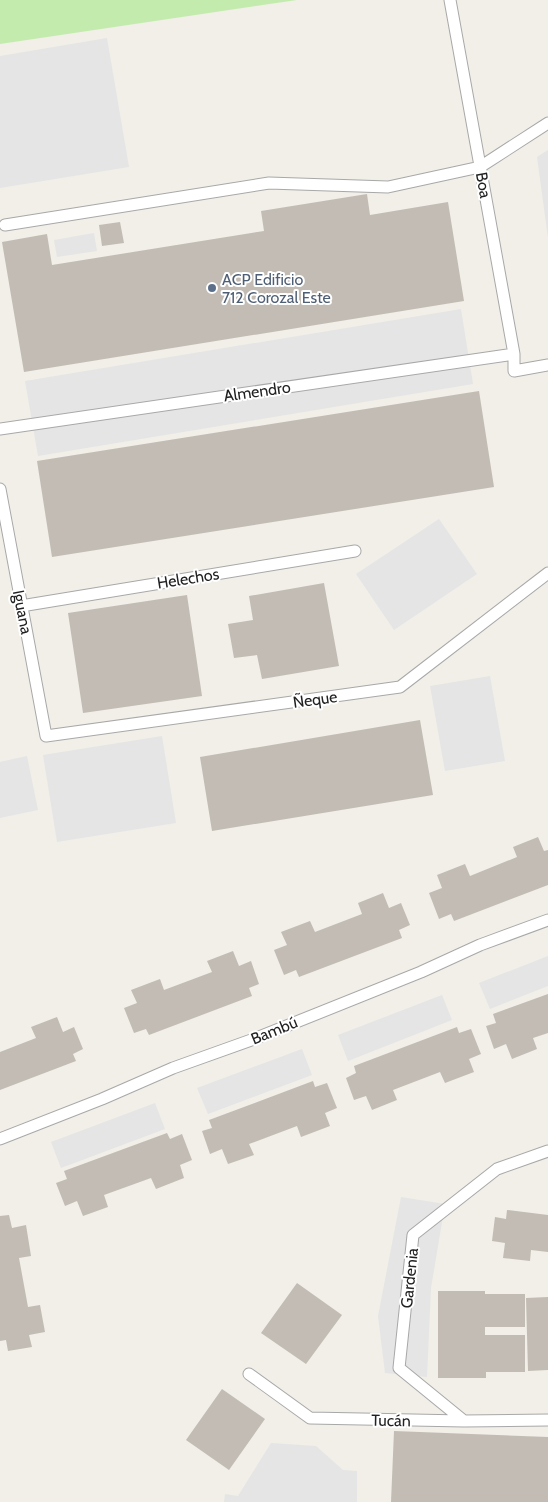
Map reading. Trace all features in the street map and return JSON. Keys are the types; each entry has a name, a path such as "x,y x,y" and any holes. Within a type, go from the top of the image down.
{"lane":[{"name":"Boa","path":"450,0 514,354 514,371 548,365"},
{"path":"5,225 269,183 388,187 480,167 548,123"},
{"name":"Almendro","path":"0,429 514,354"},
{"name":"Iguana","path":"0,489 46,736"},
{"name":"Helechos","path":"21,606 354,551"},
{"name":"Ñeque","path":"46,736 400,687 548,573"},
{"name":"Bambú","path":"0,1139 102,1099 173,1068 254,1039 421,972 480,945 548,920"},
{"name":"Gardenia","path":"464,1421 399,1368 413,1235 497,1169 548,1151"},
{"name":"Tucán","path":"249,1374 310,1418 464,1421 548,1420"}],"green space":[{"path":"0,0 297,0 0,44"}],"shaded area":[{"path":"107,38 129,167 0,188 0,56"},
{"path":"548,150 548,238 537,157"},
{"path":"94,233 97,251 57,257 54,240"},
{"path":"461,309 473,384 38,456 25,381"},
{"path":"439,519 477,574 394,630 356,574"},
{"path":"490,676 505,761 445,771 430,686"},
{"path":"162,736 176,823 57,842 43,755"},
{"path":"27,756 38,810 0,818 0,762"},
{"path":"548,956 548,986 490,1009 479,983"},
{"path":"442,995 452,1020 348,1061 338,1035"},
{"path":"302,1049 312,1075 208,1114 197,1088"},
{"path":"155,1103 165,1129 61,1168 51,1142"},
{"path":"401,1197 445,1204 431,1288 427,1377 385,1373 378,1316"},
{"path":"271,1443 316,1446 343,1470 357,1471 357,1502 224,1502 225,1494 238,1496"}],"building":[{"path":"367,194 370,215 448,202 464,301 24,372 2,242 47,234 52,265 264,231 261,211"},
{"path":"120,222 124,243 102,246 99,225"},
{"path":"479,391 494,487 52,557 37,461"},
{"path":"324,583 339,666 262,679 257,655 234,658 228,624 253,620 249,596"},
{"path":"187,595 202,696 83,713 68,613"},
{"path":"420,720 433,795 212,831 200,757"},
{"path":"538,837 544,851 548,850 548,885 454,921 451,914 439,919 429,893 442,888 437,875 465,864 470,876 517,857 513,847"},
{"path":"383,893 389,908 401,903 410,925 399,930 402,938 299,977 296,970 284,975 274,950 287,945 281,932 310,921 315,932 362,914 358,903"},
{"path":"233,951 239,966 251,961 259,984 249,988 252,996 149,1035 146,1029 134,1033 124,1008 137,1003 131,990 160,979 164,990 212,972 207,961"},
{"path":"548,994 548,1033 533,1038 537,1049 512,1059 506,1044 494,1049 486,1026 496,1023 493,1014"},
{"path":"57,1017 63,1032 74,1027 83,1049 73,1054 76,1061 0,1090 0,1052 36,1038 31,1027"},
{"path":"457,1027 459,1033 471,1029 481,1054 469,1059 474,1072 445,1083 440,1072 393,1090 397,1100 372,1110 366,1096 354,1100 346,1078 356,1073 354,1066"},
{"path":"313,1081 315,1087 327,1083 337,1108 325,1113 330,1126 301,1137 297,1126 249,1144 254,1155 228,1164 222,1149 210,1154 202,1131 212,1128 209,1120"},
{"path":"167,1133 170,1139 182,1134 192,1160 180,1165 184,1178 156,1189 151,1178 104,1195 108,1207 83,1216 77,1201 65,1206 56,1183 67,1179 64,1171"},
{"path":"507,1210 548,1215 548,1252 531,1250 530,1261 503,1258 505,1243 492,1241 495,1217 506,1219"},
{"path":"9,1215 12,1228 26,1225 31,1256 19,1258 28,1307 40,1305 45,1332 29,1335 32,1347 8,1351 6,1340 0,1341 0,1216"},
{"path":"297,1283 342,1315 306,1364 261,1333"},
{"path":"438,1291 485,1291 485,1294 525,1294 525,1327 485,1327 485,1335 525,1335 525,1372 486,1372 486,1378 438,1378"},
{"path":"548,1297 548,1370 528,1371 526,1298"},
{"path":"222,1389 265,1419 229,1470 186,1440"},
{"path":"394,1431 548,1437 548,1502 391,1502"}],"place":[{"name":"ACP Edificio 712 Corozal Este","path":"212,288"}]}
